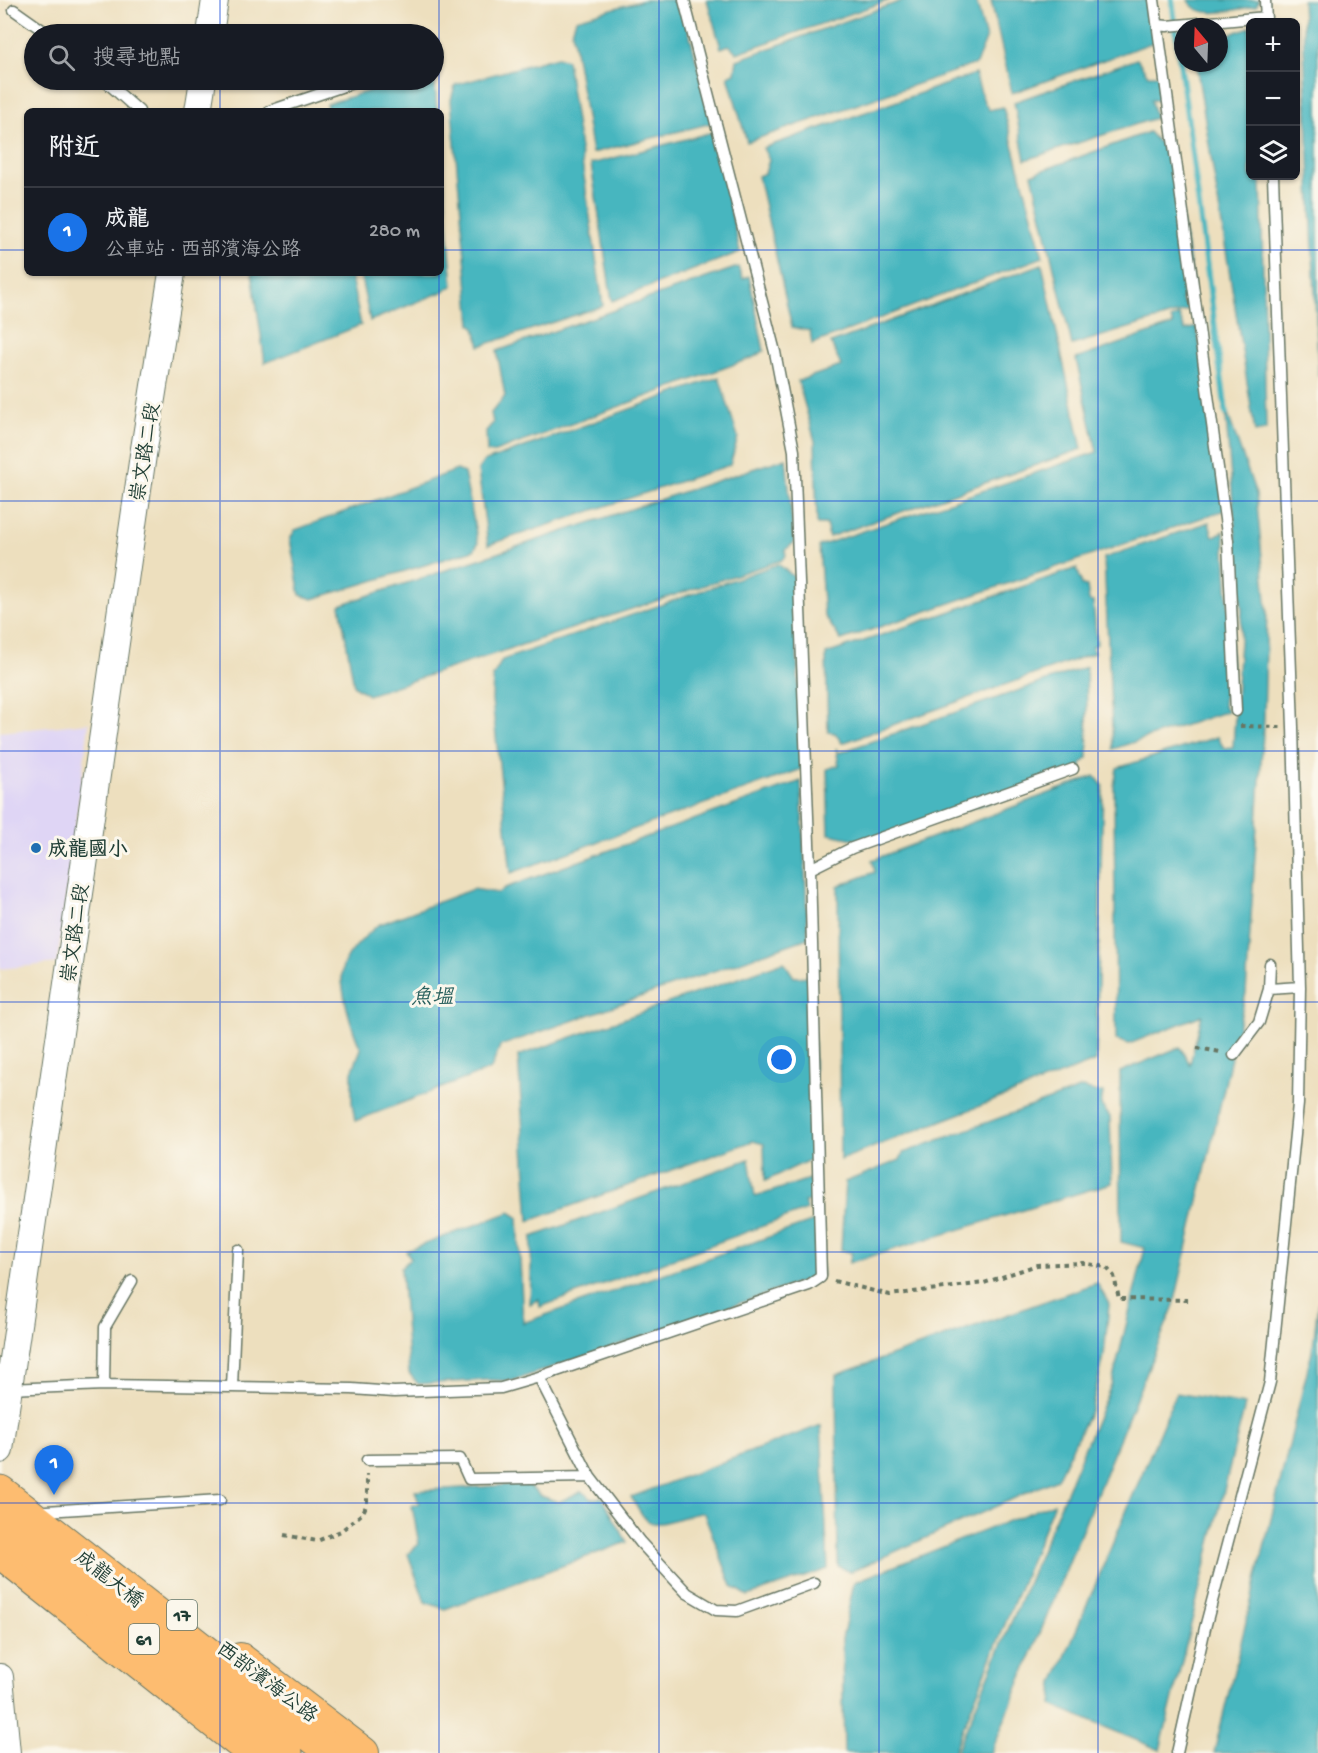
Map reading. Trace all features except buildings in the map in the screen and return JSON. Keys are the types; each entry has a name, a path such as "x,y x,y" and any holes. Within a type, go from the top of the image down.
{"highway":[{"name":"成龍大橋","path":"0,1492 334,1753"},
{"name":"成龍大橋","path":"0,1527 55,1568 286,1753"}],"main road":[{"name":"西部濱海公路","path":"0,1478 363,1753"},
{"path":"0,1552 253,1753"}],"street":[{"path":"211,24 215,0"},
{"path":"198,108 201,90"},
{"name":"崇文路二段","path":"0,1450 141,466 172,276"},
{"path":"0,1677 7,1753"}],"lane":[{"path":"9,1389 104,1384 352,1389 394,1392 501,1388 803,1287 821,1277 810,869 794,451 775,352 684,0"},
{"path":"1154,0 1163,25 1228,541 1236,711"},
{"path":"1265,0 1266,18"},
{"path":"14,10 34,24"},
{"path":"1163,25 1246,21"},
{"path":"115,90 136,108"},
{"path":"279,108 332,90"},
{"path":"1177,1753 1205,1628 1270,1382 1298,1104 1300,987 1273,180"},
{"path":"810,869 852,848 1073,769"},
{"path":"1234,1055 1259,1022 1269,988 1270,964"},
{"path":"1269,988 1300,987"},
{"path":"232,1387 238,1250"},
{"path":"104,1384 105,1327 132,1281"},
{"path":"539,1377 590,1477 640,1542 687,1593 716,1610 737,1611 814,1583"},
{"path":"367,1460 460,1459 469,1479 590,1477"},
{"path":"46,1511 220,1500"}],"path":[{"path":"1236,726 1293,727"},
{"path":"1197,1048 1234,1055"},
{"path":"821,1277 890,1295 984,1283 1037,1265 1083,1263 1106,1267 1114,1276 1119,1299 1192,1300"},
{"path":"284,1535 317,1541 341,1531 363,1513 367,1503 367,1460"}],"shaded area":[{"name":"成龍國小","path":"89,723 57,963 0,969 0,732"}],"water":[{"path":"644,0 673,0 682,4 712,123 592,153 572,31 576,19"},
{"path":"707,0 890,0 737,53 729,45 721,48"},
{"path":"904,0 976,0 986,39 976,64 747,142 728,76 735,73 737,60"},
{"path":"991,0 1148,0 1154,42 1012,93"},
{"path":"1188,0 1259,1 1256,6 1209,12 1193,7"},
{"path":"1302,0 1318,0 1318,366"},
{"path":"1246,28 1246,180 1261,180 1266,430 1255,432 1197,72 1228,72 1228,35"},
{"path":"557,57 567,60 603,306 480,346 475,328 471,324 451,100 455,85"},
{"path":"1137,59 1148,75 1159,75 1165,101 1151,100 1155,116 1165,115 1025,160 1014,102"},
{"path":"975,74 989,110 1003,107 1043,257 812,344 810,331 792,327 758,176 765,173 769,160 763,148"},
{"path":"372,90 435,90 437,108 327,108 326,104"},
{"path":"713,132 740,252 612,301 591,164"},
{"path":"1149,132 1159,143 1168,139 1194,287 1181,299 1185,305 1195,308 1072,345 1032,174"},
{"path":"444,188 453,285 444,291 370,321 361,276 444,276"},
{"path":"1042,264 1082,449 829,537 826,524 817,524 815,441 798,381 841,366 831,343"},
{"path":"738,267 743,279 749,276 764,351 754,357 492,453 487,452 486,431 493,423 491,413 505,396 497,351"},
{"path":"252,276 351,276 361,325 265,363"},
{"path":"1179,315 1185,330 1197,327 1225,510 841,640 824,615 819,546 1097,452 1076,359 1173,325 1171,319"},
{"path":"719,377 738,437 730,465 488,545 478,470 483,462"},
{"path":"1225,406 1256,494 1267,611 1264,718 1246,993 1174,1305 991,1753 956,1753 1112,1383 1145,1248 1121,1242 1120,1072 1180,1047 1190,1064 1202,1015 1129,1044 1116,1040 1114,786 1117,768 1217,737 1224,748 1233,747 1242,611"},
{"path":"786,458 794,543 785,550 786,556 782,560 368,695 354,686 340,605"},
{"path":"457,470 464,473 478,543 474,550 313,599 300,595 290,539 295,530"},
{"path":"1209,522 1213,537 1224,531 1233,692 1224,695 1223,706 1228,711 1113,749 1104,558"},
{"path":"778,564 794,577 802,769 511,873 492,700 493,677 502,660"},
{"path":"1077,568 1082,585 1087,586 1089,601 1093,602 1097,644 1092,647 1094,653 842,743 835,733 828,732 826,654"},
{"path":"1086,667 1088,758 1081,764 1081,775 864,841 829,834 827,769 839,765 836,748 838,753"},
{"path":"1095,776 1103,786 1096,1061 840,1160 838,886 875,872 872,860"},
{"name":"魚塭","path":"801,781 808,938 500,1046 491,1069 355,1121 352,1102 352,1072 361,1049 346,1006 342,971 351,953 378,925 473,889 498,893 505,888"},
{"path":"784,962 794,977 812,976 816,1157 765,1181 764,1144 753,1141 529,1221 518,1056"},
{"path":"1082,1088 1103,1093 1101,1105 1110,1117 1112,1183 849,1263 852,1253 841,1250 845,1182 900,1160 903,1153"},
{"path":"749,1159 755,1197 815,1177 818,1199 804,1202 807,1210 540,1307 539,1299 530,1304 532,1237"},
{"path":"510,1212 518,1217 523,1323 817,1220 822,1275 512,1381 418,1384 409,1373 401,1268 411,1258 406,1251"},
{"path":"1097,1283 1109,1304 1104,1356 1092,1407 1057,1479 850,1572 838,1566 836,1375"},
{"path":"1318,1302 1318,1753 1214,1753 1313,1347"},
{"path":"1176,1393 1245,1405 1160,1750 1052,1705 1054,1683"},
{"path":"821,1425 828,1569 748,1596 732,1586 704,1513 653,1523 643,1516 631,1497"},
{"path":"526,1484 541,1496 559,1502 582,1491 592,1499 602,1497 627,1542 445,1609 425,1602 408,1554 419,1544 412,1506 419,1503 415,1491"},
{"path":"1054,1503 953,1753 844,1753 842,1639 854,1582"}],"waterway":[{"path":"1172,0 1226,413"}],"place":[{"name":"成龍國小","path":"36,848"},
{"name":"成龍","path":"54,1495"}]}
